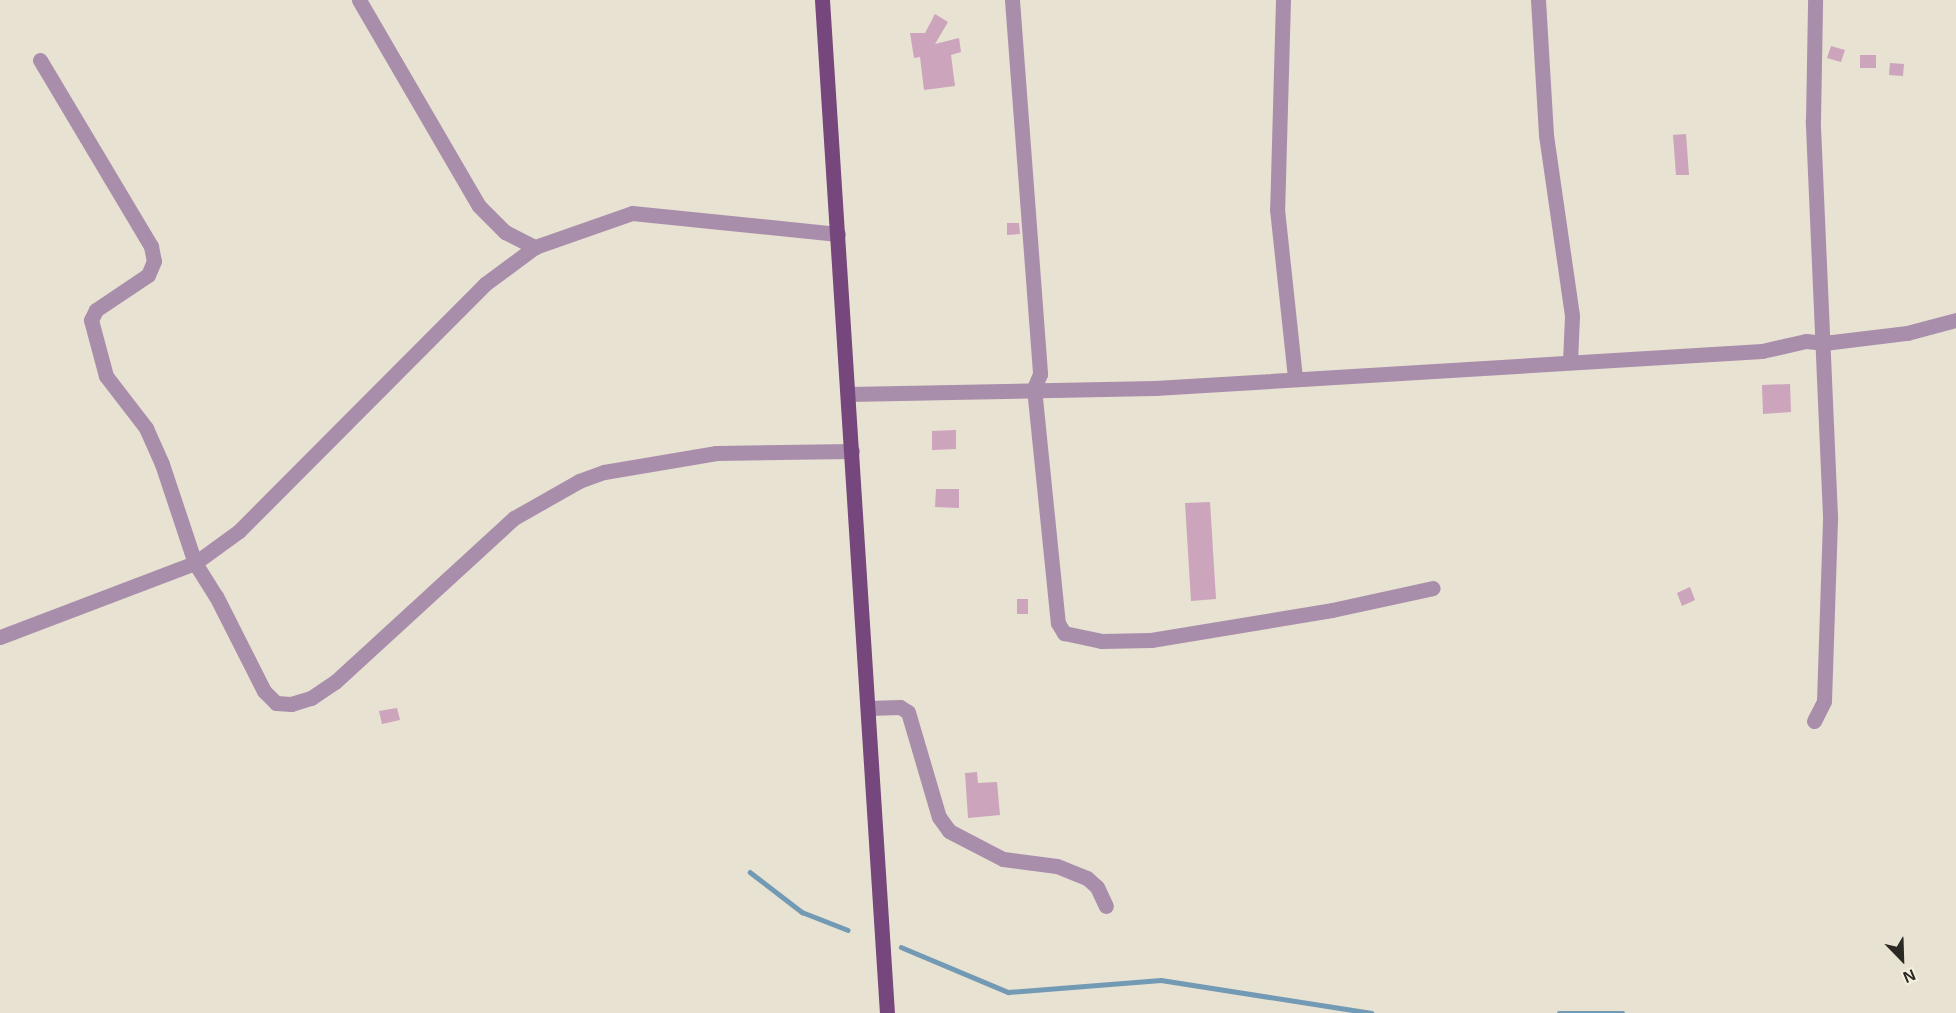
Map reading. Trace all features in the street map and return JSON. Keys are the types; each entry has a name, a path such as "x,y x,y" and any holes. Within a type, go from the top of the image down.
{"main road":[{"path":"822,0 887,1013"}],"street":[{"path":"359,0 479,206 505,232 535,247"},
{"path":"1012,0 1040,374 1034,388 1058,623 1064,633 1101,641 1151,640 1332,610 1433,588"},
{"path":"1283,0 1277,209 1295,377"},
{"path":"1538,0 1546,135 1572,316 1570,361"},
{"path":"1814,721 1824,701 1829,528 1824,343 1813,132 1815,0"},
{"path":"40,60 151,246 154,261 148,275 96,310 91,320 106,376 146,428 162,464 195,564 216,596 264,691 276,702 291,704 311,698 334,682 514,518 579,481 604,472 716,453 852,451"},
{"path":"0,637 195,564 239,531 485,284 535,247 632,213 838,234"},
{"path":"848,394 1034,388 1155,388 1295,377 1762,351 1806,341 1824,343 1907,333 1956,320"},
{"path":"868,708 900,707 908,712 939,817 949,831 1003,859 1057,866 1087,878 1097,887 1106,906"}],"building":[{"path":"935,14 948,22 935,44 959,38 961,52 951,55 955,86 924,90 920,57 914,58 910,33 925,33"},
{"path":"1831,46 1845,50 1841,62 1827,58"},
{"path":"1860,55 1876,55 1876,68 1860,68"},
{"path":"1890,63 1904,64 1903,76 1889,75"},
{"path":"1686,134 1689,175 1676,175 1673,135"},
{"path":"1007,223 1019,223 1020,234 1007,235"},
{"path":"1790,384 1791,412 1763,414 1762,385"},
{"path":"956,430 956,449 932,450 932,431"},
{"path":"936,489 959,489 959,508 935,507"},
{"path":"1210,502 1216,599 1191,601 1185,503"},
{"path":"1690,587 1695,600 1682,606 1677,593"},
{"path":"1017,599 1028,599 1028,614 1017,614"},
{"path":"397,708 400,720 382,724 379,711"},
{"path":"977,772 978,783 997,782 1000,815 968,818 965,773"}],"waterway":[{"path":"750,872 802,912 848,930"},
{"path":"901,947 1008,992 1161,980 1371,1013"},
{"path":"1559,1013 1623,1013"}]}
